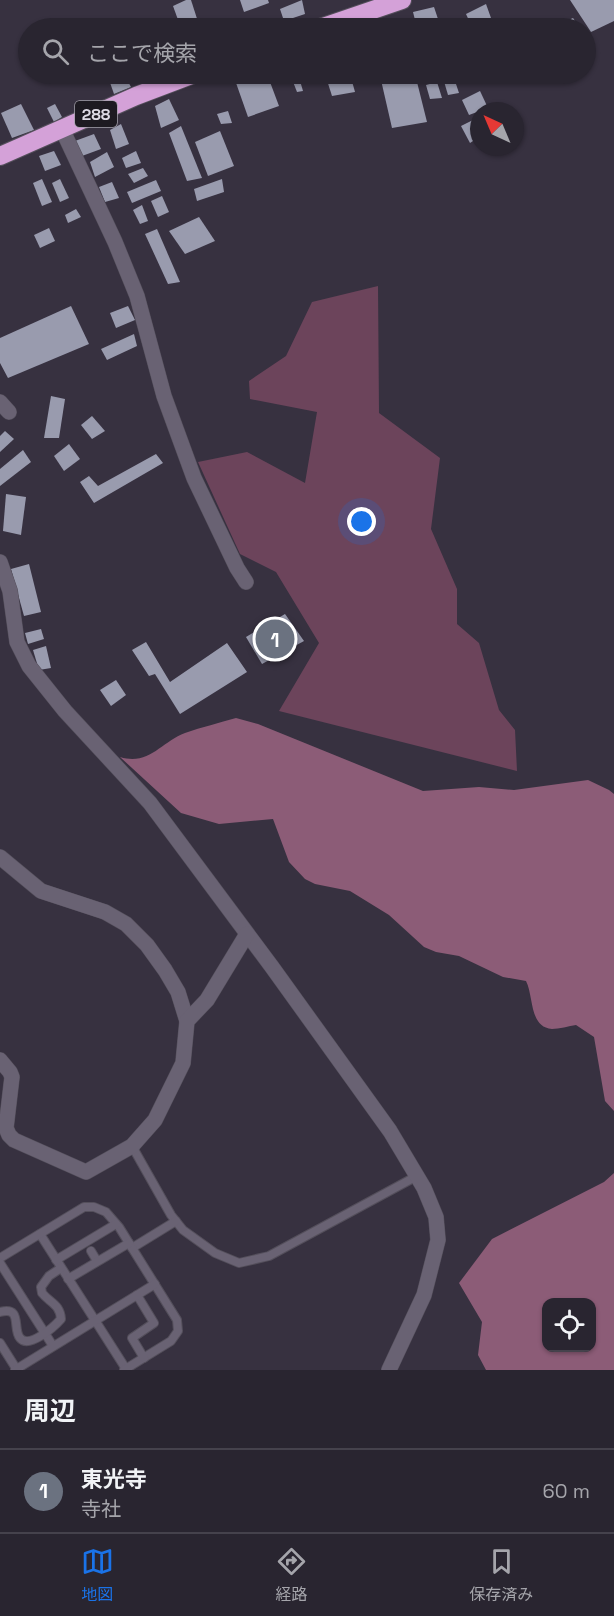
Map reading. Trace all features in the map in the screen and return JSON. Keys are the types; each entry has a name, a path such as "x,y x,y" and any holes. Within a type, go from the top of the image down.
{"highway":[{"path":"349,18 402,0"},
{"name":"288","path":"0,156 170,84"}],"street":[{"path":"62,129 115,242 137,296 164,396 194,478 246,582"},
{"path":"0,562 10,591 17,642 29,666 65,711 150,803 390,1131 417,1176 436,1217 438,1240 424,1295 388,1370"},
{"path":"0,857 41,891 105,912 126,924 147,945 165,970 178,992 187,1021 183,1063 155,1120 132,1146 86,1172 4,1134 12,1077 10,1071 0,1060"},
{"path":"187,1021 207,1000 247,934"}],"lane":[{"path":"132,1146 183,1230 215,1253 238,1263 269,1256 417,1176"},
{"path":"0,1258 84,1207 94,1207 106,1212 131,1245 177,1320 178,1331 171,1341 125,1370 40,1234"},
{"path":"68,1279 97,1261 176,1221"},
{"path":"0,1312 12,1312 16,1318 20,1338 25,1341 31,1342 45,1333 61,1319 52,1301 42,1293 41,1287 59,1264 85,1243 116,1224"},
{"path":"79,1234 85,1243"},
{"path":"91,1251 97,1261"},
{"path":"0,1263 53,1346"},
{"path":"0,1343 16,1370 155,1284"},
{"path":"137,1295 154,1323 132,1338 144,1358"}],"shaded area":[{"path":"378,286 379,413 440,458 431,529 457,589 457,624 479,643 499,710 515,730 517,771 279,711 319,643 276,572 240,554 198,462 247,452 305,483 317,412 250,399 249,381 286,356 312,302"},
{"path":"236,718 258,724 423,791 479,787 514,790 588,780 614,794 614,1111 605,1101 594,1037 576,1025 552,1029 539,1023 533,1010 526,981 503,977 459,956 436,952 424,947 389,915 350,891 315,884 305,879 289,862 273,819 219,824 181,813 120,757 130,759 147,756 185,733"},
{"path":"614,1173 614,1370 486,1370 478,1355 482,1322 459,1283 492,1239 604,1182"}],"building":[{"path":"191,0 197,18 177,18 173,6"},
{"path":"240,0 268,0 269,3 244,12"},
{"path":"302,0 305,14 283,18 280,9"},
{"path":"570,0 614,0 614,21 596,30 596,18 582,18"},
{"path":"486,4 491,18 468,18 466,14"},
{"path":"434,7 438,18 414,18 413,12"},
{"path":"110,84 129,84 131,87 114,94"},
{"path":"236,84 271,84 279,106 248,117"},
{"path":"294,84 301,84 303,91 297,92"},
{"path":"328,84 353,84 355,92 332,96"},
{"path":"382,84 418,84 427,122 392,128"},
{"path":"438,84 442,98 430,99 426,85"},
{"path":"445,84 456,84 459,93 448,95"},
{"path":"480,91 485,102 470,102 469,115 462,100"},
{"path":"169,99 179,120 161,128 155,106"},
{"path":"21,104 34,130 12,138 1,113"},
{"path":"55,104 62,117 54,122 47,108"},
{"path":"228,111 232,123 221,124 217,114"},
{"path":"470,122 470,143 461,126"},
{"path":"121,124 129,144 116,149 110,130"},
{"path":"181,126 202,178 187,181 169,133"},
{"path":"220,131 234,166 208,176 195,142"},
{"path":"94,134 101,149 82,156 75,141"},
{"path":"54,151 61,165 45,171 39,156"},
{"path":"136,151 141,163 126,168 122,158"},
{"path":"107,152 114,167 95,177 90,162"},
{"path":"143,168 148,176 134,183 128,174"},
{"path":"42,179 52,202 42,206 33,183"},
{"path":"60,179 69,198 60,202 52,183"},
{"path":"222,179 224,192 197,201 194,189"},
{"path":"156,180 161,191 132,203 127,192"},
{"path":"112,182 119,198 105,202 99,187"},
{"path":"162,196 169,212 158,217 151,201"},
{"path":"142,205 148,221 140,224 133,210"},
{"path":"76,209 81,217 68,223 65,215"},
{"path":"199,217 215,241 185,254 169,231"},
{"path":"49,228 55,241 40,248 34,235"},
{"path":"157,229 180,282 168,284 145,234"},
{"path":"71,306 89,344 8,378 0,363 0,338"},
{"path":"128,306 135,320 116,328 110,313"},
{"path":"134,334 137,346 107,360 101,349"},
{"path":"51,396 65,399 59,438 44,438"},
{"path":"92,416 105,431 92,439 81,425"},
{"path":"5,431 14,439 0,452 0,436"},
{"path":"69,444 80,459 64,471 54,456"},
{"path":"23,450 31,462 0,486 0,469"},
{"path":"156,454 163,463 94,503 80,482 89,476 98,486"},
{"path":"6,494 26,497 21,535 3,531"},
{"path":"29,564 41,612 24,616 11,569"},
{"path":"285,614 304,641 262,664 246,637"},
{"path":"41,629 44,639 28,644 25,633"},
{"path":"146,642 170,682 227,643 247,672 180,714 155,674 149,676 132,650"},
{"path":"46,646 51,668 39,670 33,650"},
{"path":"116,680 126,695 111,706 100,690"}],"place":[{"name":"東光寺","path":"275,639"}]}
